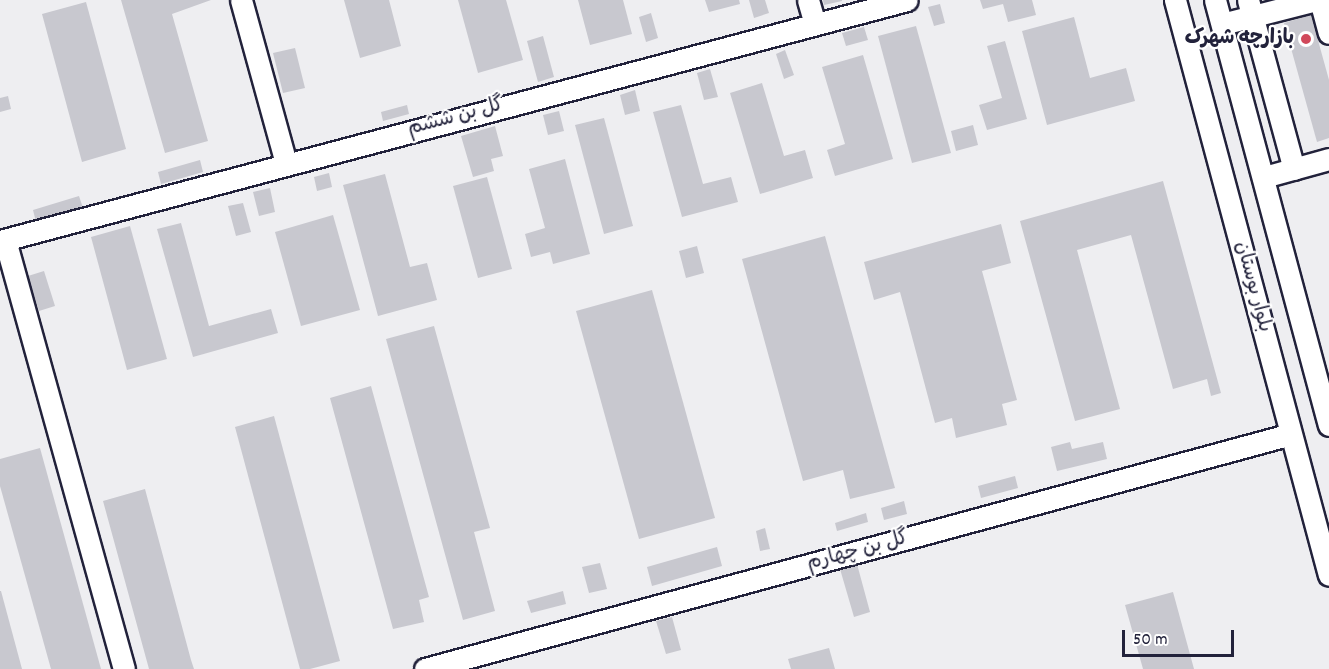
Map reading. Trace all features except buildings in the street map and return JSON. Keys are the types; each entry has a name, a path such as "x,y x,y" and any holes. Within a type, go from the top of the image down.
{"street":[{"path":"241,0 286,163"},
{"path":"808,0 815,24"},
{"name":"گل بن ششم","path":"3,240 286,163 907,0"},
{"name":"بلوار بوستان","path":"1174,0 1329,575"},
{"name":"بلوار بوستان","path":"1215,0 1329,425"},
{"path":"1222,24 1250,8 1318,0 1329,33"},
{"path":"1250,8 1294,169"},
{"path":"1264,177 1329,159"},
{"path":"3,240 124,669"},
{"name":"گل بن چهارم","path":"425,669 1291,434"}],"shaded area":[{"path":"0,0 1329,0 1329,669 0,669"}],"place":[{"name":"بازارچه شهرک","path":"1306,39"}]}
